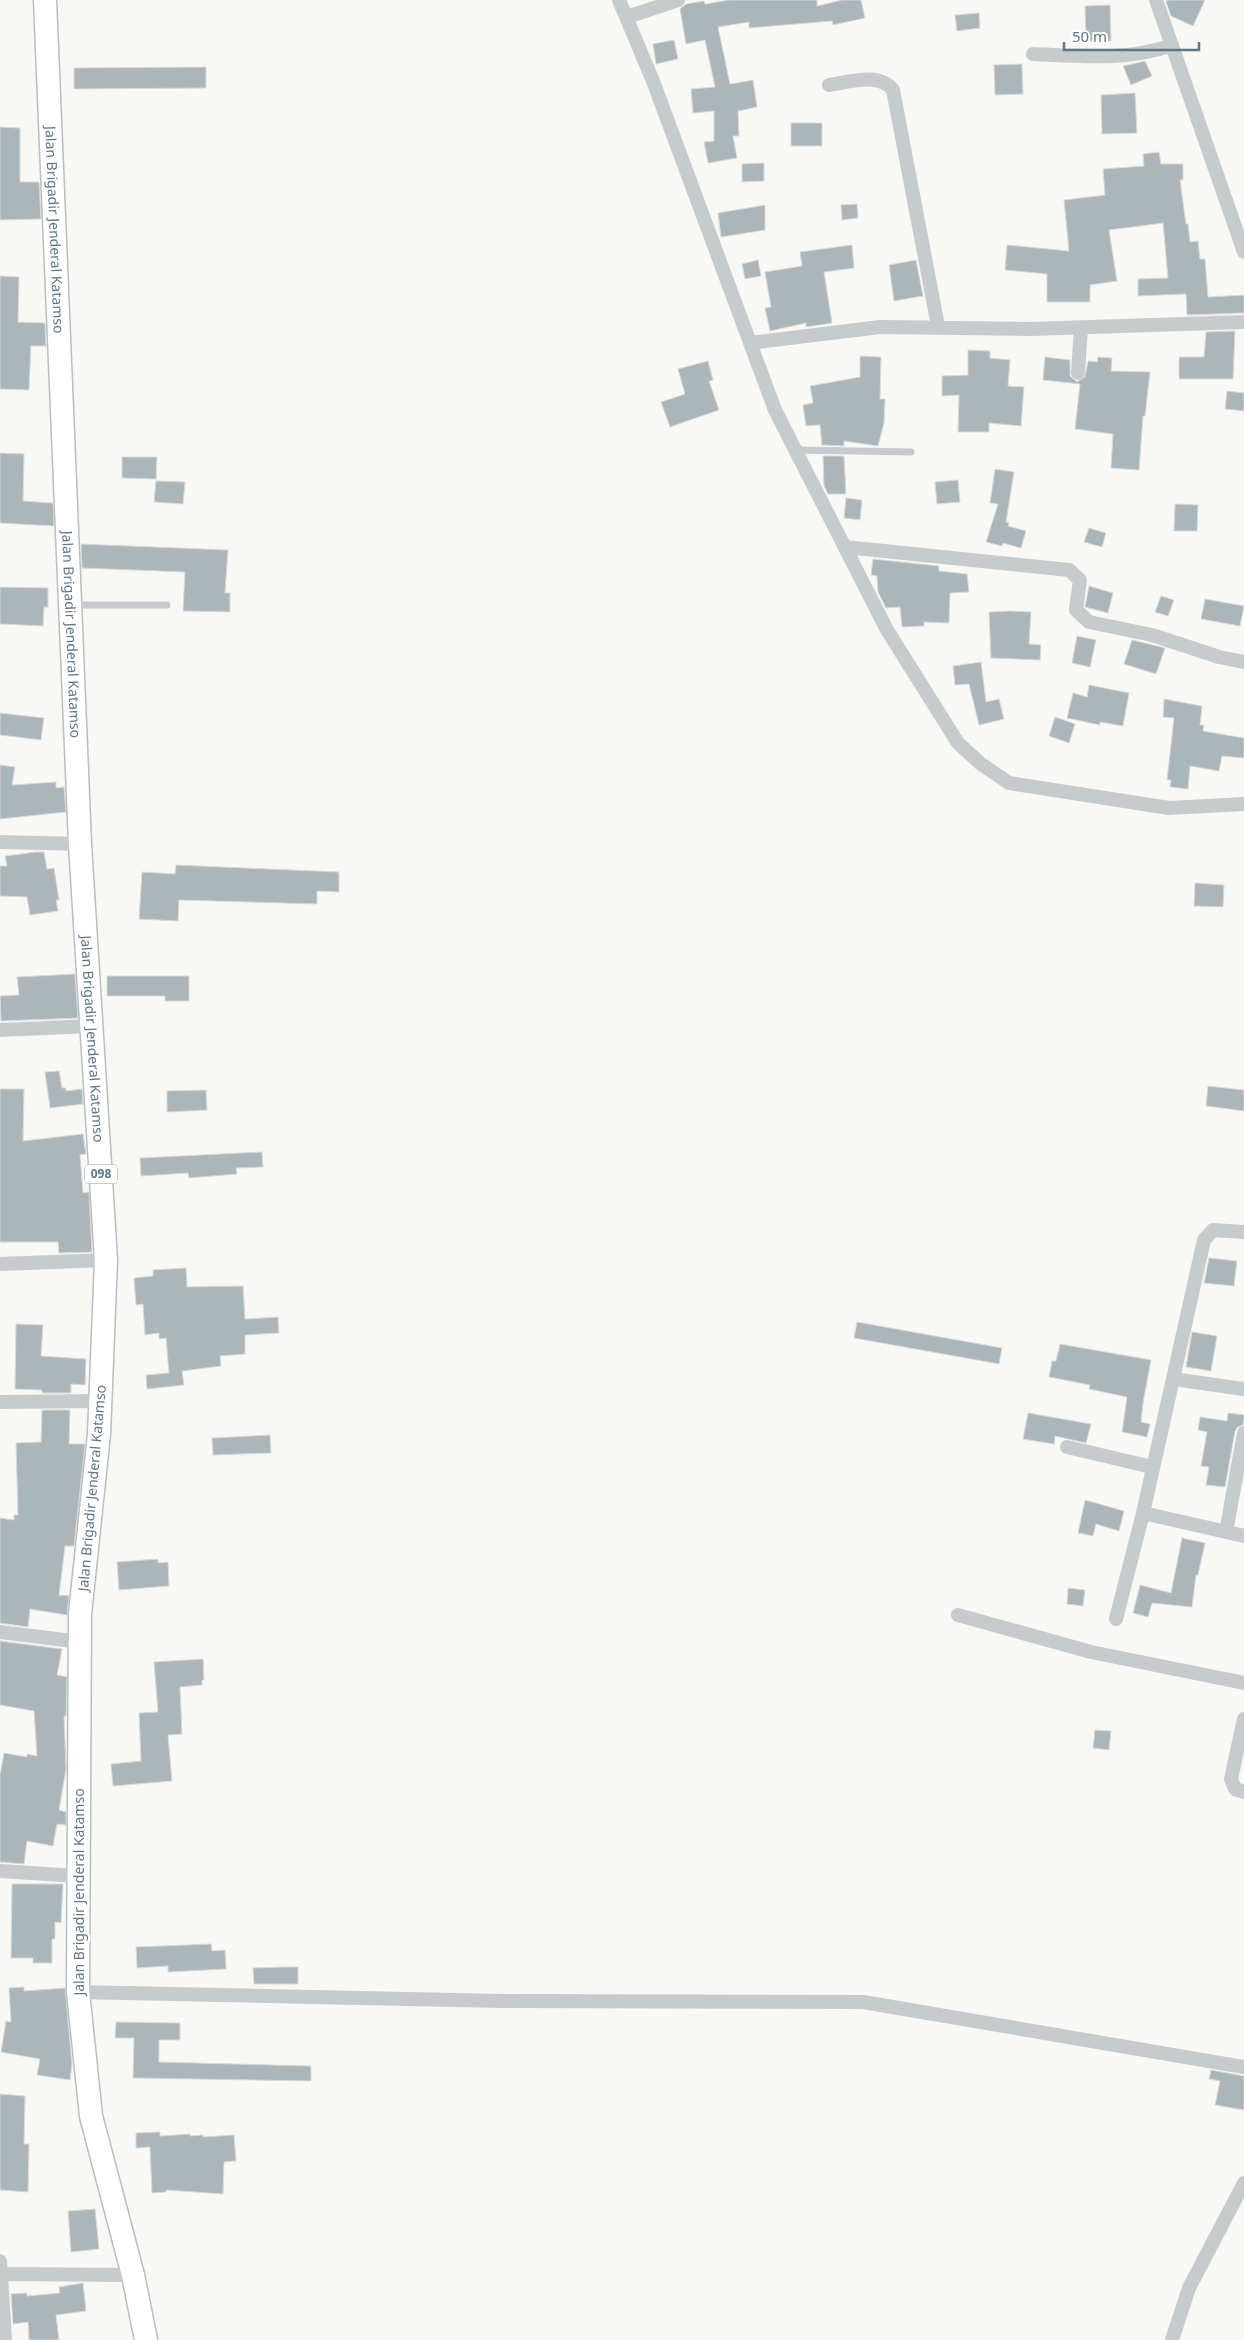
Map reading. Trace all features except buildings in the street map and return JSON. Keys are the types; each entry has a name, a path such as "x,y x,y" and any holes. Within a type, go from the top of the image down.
{"main road":[{"name":"Jalan Brigadir Jenderal Katamso","path":"45,0 80,844 106,1260 99,1434 80,1614 77,1876 78,1992 91,2116 133,2275 146,2340"}],"street":[{"path":"619,0 653,81 775,410 887,630 958,743 981,764 1009,783 1169,808 1244,804"},
{"path":"627,17 678,0"},
{"path":"1156,0 1244,252"},
{"path":"1033,54 1121,55 1152,52 1172,45"},
{"path":"829,84 875,79 887,82 893,90 938,326"},
{"path":"750,343 880,327 1081,328 1244,322"},
{"path":"1078,373 1081,328"},
{"path":"845,547 1069,570 1078,575 1080,580 1076,610 1089,622 1152,635 1219,657 1244,662"},
{"path":"0,842 80,844"},
{"path":"0,1030 92,1026"},
{"path":"1116,1619 1143,1514 1204,1240 1212,1230 1244,1232"},
{"path":"0,1264 106,1260"},
{"path":"1174,1379 1244,1389"},
{"path":"0,1402 100,1401"},
{"path":"1226,1532 1244,1433"},
{"path":"1067,1447 1152,1468"},
{"path":"1143,1514 1244,1536"},
{"path":"958,1615 1091,1652 1244,1683"},
{"path":"0,1632 80,1642"},
{"path":"1244,1719 1231,1779 1235,1789 1244,1792"},
{"path":"0,1870 77,1876"},
{"path":"78,1992 502,2001 863,2002 1244,2067"},
{"path":"1172,2340 1189,2288 1241,2198 1244,2183"},
{"path":"5,2340 0,2270 133,2275"}],"lane":[{"path":"796,450 911,452"},
{"path":"70,605 167,605"}]}
